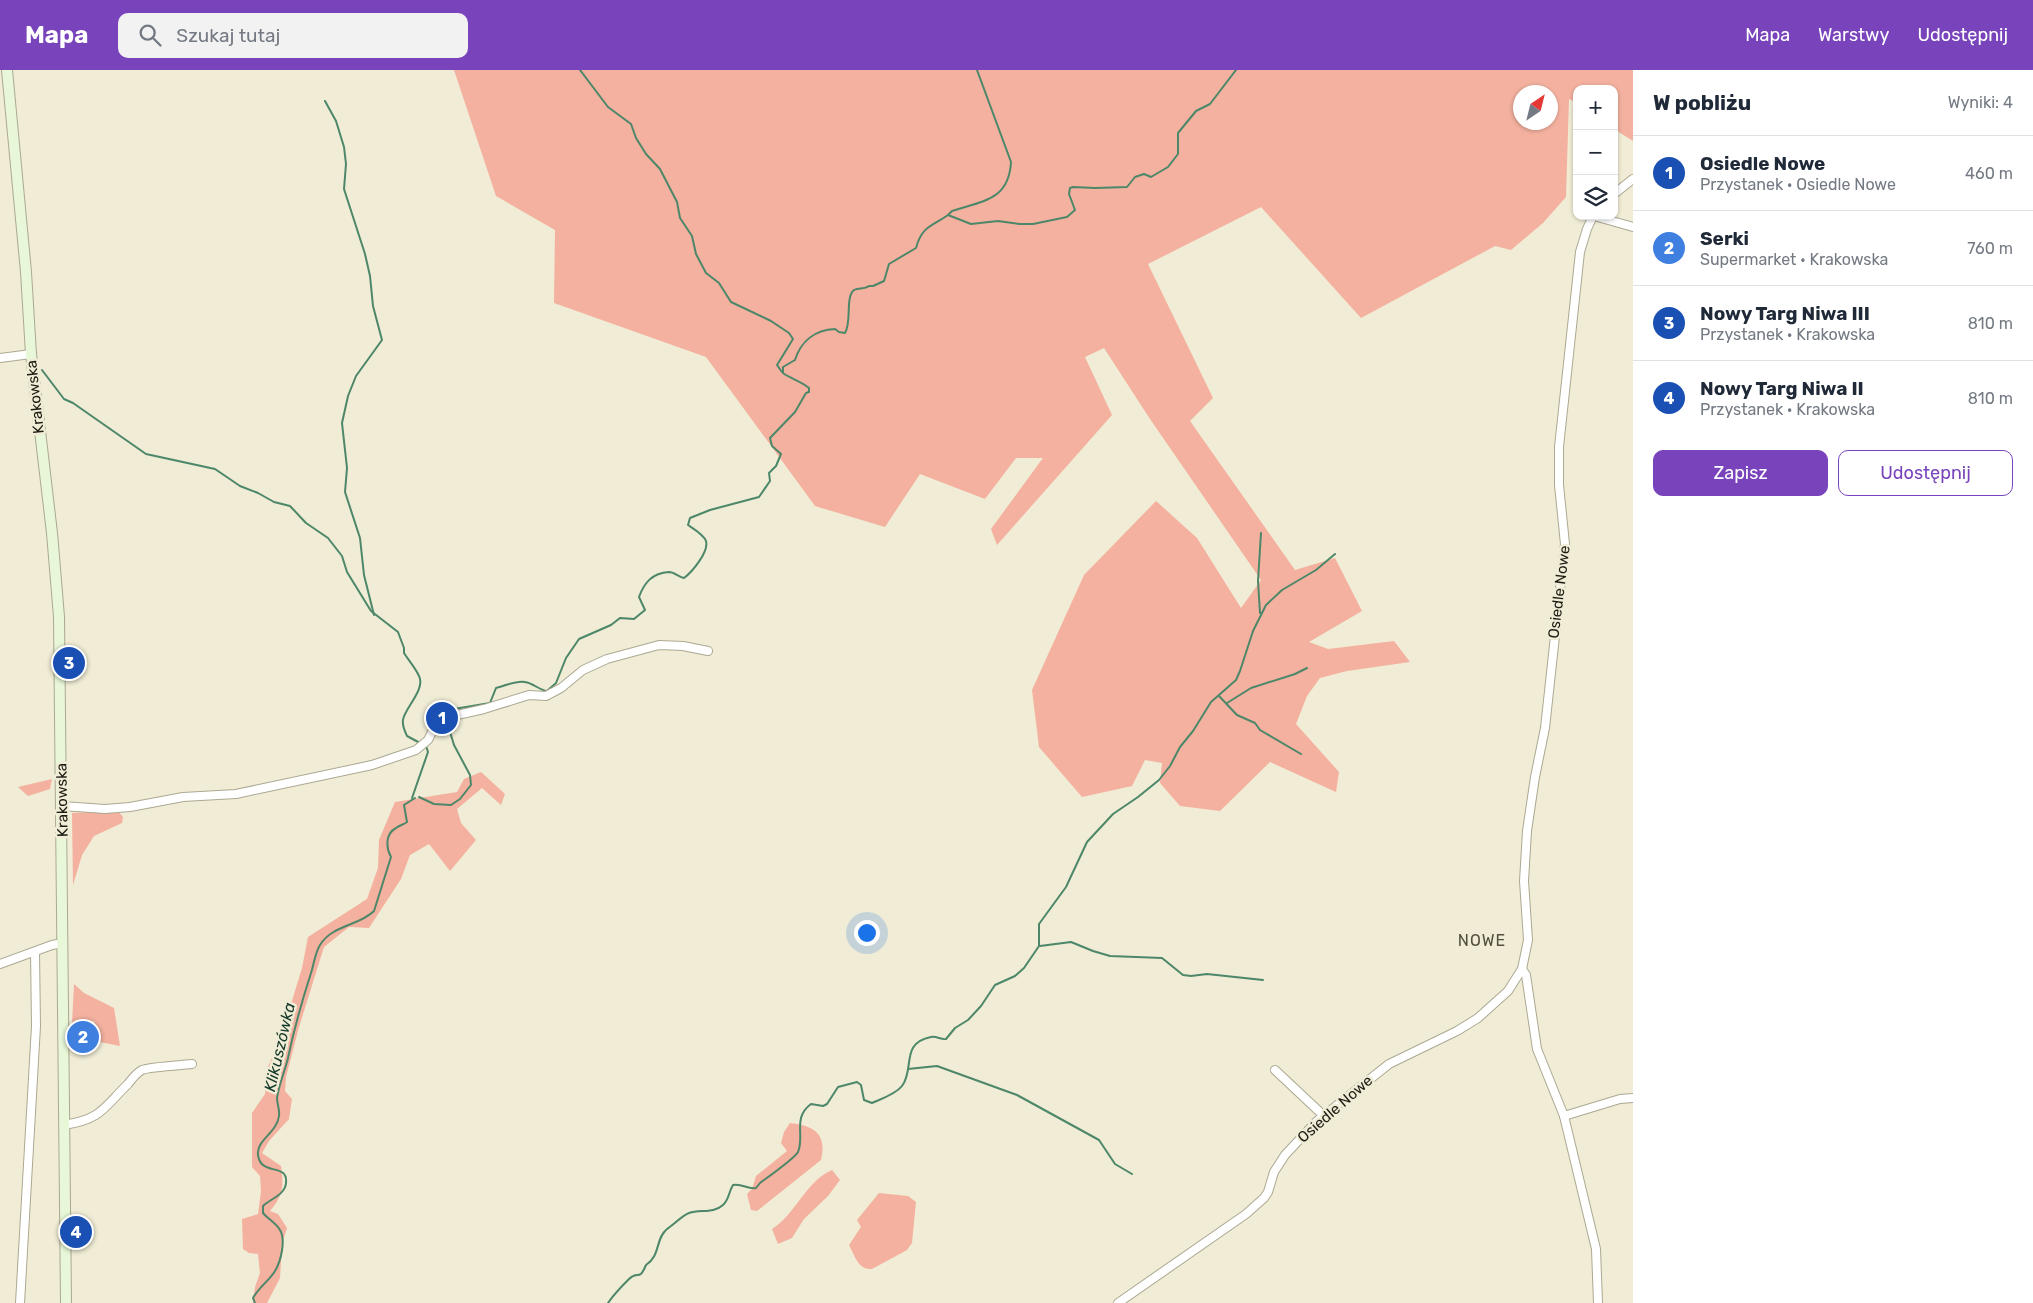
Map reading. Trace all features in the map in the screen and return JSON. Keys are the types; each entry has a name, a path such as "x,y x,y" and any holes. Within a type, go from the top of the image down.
{"main road":[{"name":"Krakowska","path":"7,70 30,354 52,533 59,617 66,1303"}],"street":[{"path":"1618,191 1633,179"},
{"name":"Osiedle Nowe","path":"1118,1303 1246,1214 1264,1198 1268,1192 1274,1172 1284,1155 1307,1130 1389,1064 1457,1031 1478,1018 1508,991 1522,969 1528,940 1524,881 1527,831 1545,728 1565,544 1559,479 1561,422 1580,252 1586,229 1592,220"},
{"path":"1607,220 1633,228"},
{"path":"0,358 30,354"},
{"path":"62,806 105,809 130,807 183,797 236,794 372,765 410,753 423,744 435,726 448,717 529,696 546,696 561,688 583,670 606,659 659,645 708,651"},
{"path":"0,964 52,945 63,943"},
{"path":"20,1303 36,1026 35,952"},
{"name":"Osiedle Nowe","path":"1522,969 1526,975 1536,1049 1564,1116 1596,1249 1598,1303"},
{"path":"64,1125 92,1118 107,1107 125,1086 144,1069 192,1064"},
{"path":"1275,1070 1324,1116"},
{"path":"1564,1116 1620,1099 1633,1098"}],"shaded area":[{"path":"454,70 1633,70 1633,141 1618,132 1618,85 1573,85 1573,101 1569,99 1566,197 1543,223 1511,250 1495,246 1361,318 1261,207 1148,264 1213,398 1190,421 1295,570 1335,558 1362,611 1309,642 1328,649 1394,641 1410,662 1347,671 1320,678 1307,696 1296,724 1339,772 1336,792 1270,762 1220,811 1180,806 1160,783 1162,763 1145,760 1132,786 1082,797 1039,747 1032,690 1084,575 1156,501 1197,538 1241,608 1261,580 1150,419 1104,348 1085,357 1112,415 997,545 991,529 1043,458 1016,458 985,499 920,474 885,527 815,506 706,357 554,303 555,230 496,196"},
{"path":"481,772 505,794 501,805 482,788 457,809 461,823 476,840 450,871 429,844 410,855 401,879 369,928 349,927 324,947 299,1027 286,1077 285,1091 292,1099 289,1119 269,1141 262,1153 281,1166 282,1190 270,1211 278,1214 287,1228 282,1244 280,1278 267,1303 253,1303 255,1287 260,1273 258,1254 249,1253 243,1249 242,1219 258,1214 261,1191 260,1176 252,1167 252,1113 265,1094 268,1067 281,1037 302,968 308,937 367,899 378,868 379,840 395,802 457,792 464,779"},
{"path":"52,779 50,789 28,796 18,787"},
{"path":"118,811 123,817 122,823 94,836 82,855 73,885 72,813"},
{"path":"74,984 84,993 114,1008 120,1046 100,1042 94,1021 72,1023"},
{"path":"790,1123 806,1126 817,1133 822,1144 821,1160 757,1211 751,1210 747,1194 752,1189 756,1176 787,1151 781,1143 784,1132"},
{"path":"832,1170 840,1180 828,1196 804,1219 792,1238 778,1244 772,1229 788,1215 815,1182"},
{"path":"879,1193 908,1196 916,1202 912,1243 907,1250 872,1269 867,1269 857,1262 849,1245 861,1227 857,1220"}],"waterway":[{"path":"580,70 608,107 631,124 636,138 646,154 660,169 677,202 680,218 692,236 696,254 706,273 719,283 731,302 771,321 789,333 793,339 777,365 782,372"},
{"path":"948,215 952,211 984,201 1000,192 1009,175 1011,162 977,70"},
{"name":"Klikuszówka","path":"444,715 454,709 490,703 496,688 514,682 528,683 547,691 556,683 566,658 579,639 611,625 620,618 634,619 645,610 639,597 643,587 653,577 669,572 684,578 695,567 705,551 706,541 688,525 690,518 710,510 759,497 770,481 769,473 776,466 781,454 772,446 770,438 795,412 806,393 809,392 809,388 783,373 783,367 795,360 801,347 815,334 835,329 845,333 851,293 856,289 873,286 884,281 889,264 916,248 924,231 948,215 971,224 998,221 1033,224 1067,217 1075,210 1069,194 1070,188 1127,187 1135,177 1144,174 1151,177 1168,167 1178,154 1178,133 1196,111 1210,104 1236,70"},
{"path":"325,101 336,121 344,147 346,164 344,189 365,254 370,276 373,306 382,340 356,376 348,396 342,423 347,468 345,492 360,538 364,575 374,615"},
{"path":"42,370 64,399 73,403 146,454 215,469 240,486 274,502 290,506 306,523 328,538 342,556 347,572 371,611 398,632 404,653 419,676 420,687 404,715 403,722 407,736 420,743"},
{"path":"1260,613 1258,581 1261,533"},
{"path":"608,1303 629,1279 634,1275 642,1273 646,1265 654,1257 661,1237 667,1229 687,1214 719,1208 727,1201 733,1185 756,1188 796,1155 800,1146 800,1121 805,1109 811,1104 823,1106 827,1104 838,1087 857,1082 861,1085 864,1100 872,1103 896,1091 906,1079 910,1057 915,1045 921,1040 931,1037 946,1039 955,1028 968,1020 981,1006 995,985 1015,976 1024,968 1039,946 1039,924 1066,887 1087,842 1113,814 1159,780 1211,702 1236,680 1253,631 1266,605 1282,590 1316,570 1335,554"},
{"path":"1227,703 1251,688 1295,674 1307,668"},
{"path":"1219,696 1237,715 1255,723 1260,730 1301,754"},
{"name":"Klikuszówka","path":"419,797 434,804 451,805 460,799 471,785 470,775 454,745 447,722"},
{"path":"412,798 428,752 426,746"},
{"name":"Klikuszówka","path":"255,1303 253,1298 273,1275 277,1267 283,1245 280,1230 263,1213 263,1206 280,1194 286,1183 283,1173 264,1166 260,1162 258,1150 277,1122 279,1114 278,1093 316,955 320,945 331,933 361,920 374,911 391,857 387,845 388,837 397,827 407,822 404,805 415,798"},
{"path":"1040,946 1071,942 1110,956 1162,958 1183,975 1207,974 1263,980"},
{"path":"908,1069 937,1066 1017,1095 1099,1140 1115,1164 1132,1174"}],"place":[{"name":"Nowy Targ Niwa III","path":"69,663"},
{"name":"Osiedle Nowe","path":"442,718"},
{"name":"Serki","path":"83,1037"},
{"name":"Nowy Targ Niwa II","path":"76,1232"}],"district":[{"name":"NOWE","path":"1482,940"}]}
